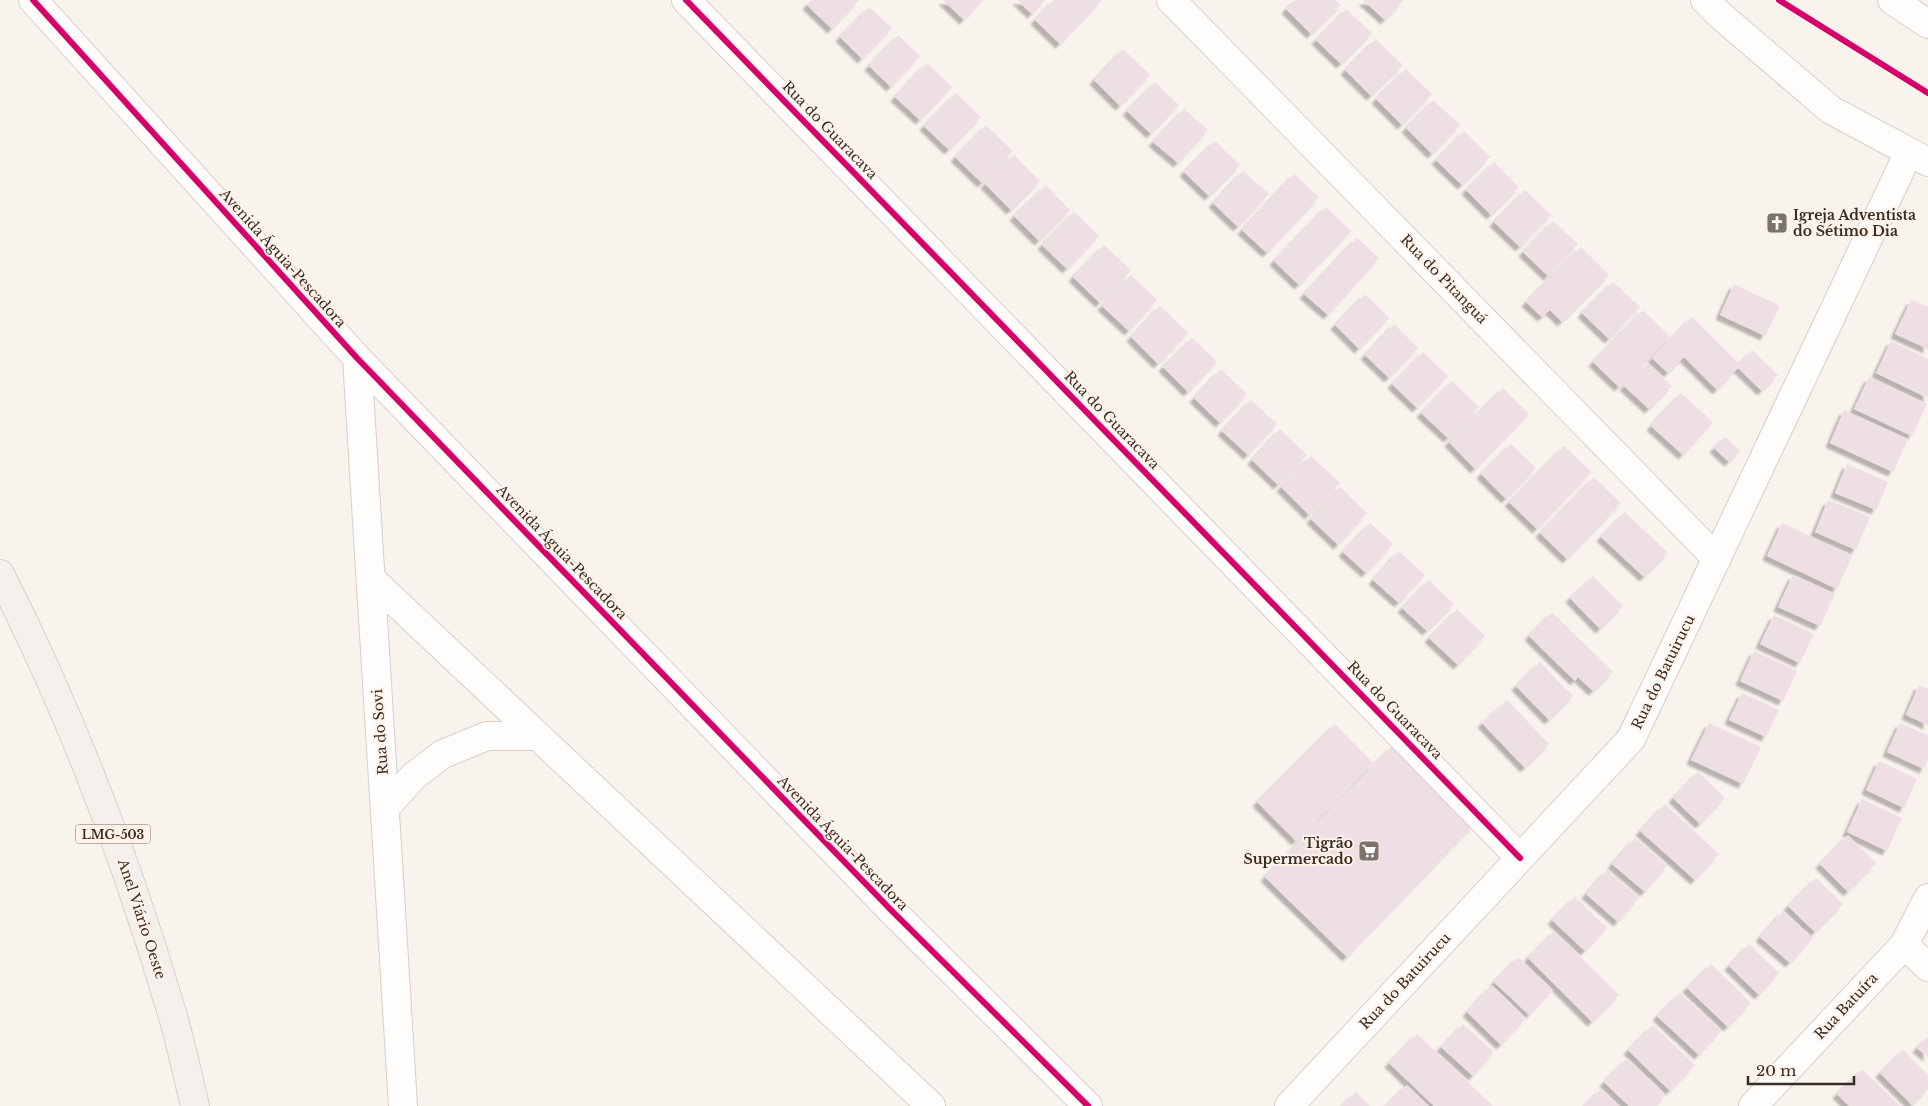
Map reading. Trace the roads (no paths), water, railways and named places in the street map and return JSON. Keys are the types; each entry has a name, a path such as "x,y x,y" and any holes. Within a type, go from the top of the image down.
{"main road":[{"name":"Anel Viário Oeste","path":"0,574 36,644 93,779 128,877 172,1012 195,1106"}],"street":[{"name":"Avenida Águia-Pescadora","path":"33,0 357,358 891,910 1088,1106"},
{"name":"Rua do Guaracava","path":"686,0 1520,858"},
{"name":"Rua do Pitanguá","path":"1171,0 1717,559"},
{"path":"1705,0 1721,16 1831,110 1919,157"},
{"path":"1892,0 1928,24"},
{"name":"Rua do Batuirucu","path":"1290,1106 1631,739 1717,559 1919,157"},
{"name":"Rua do Sovi","path":"357,358 403,1106"},
{"path":"370,579 922,1102"},
{"path":"385,808 415,774 443,754 487,736 537,736"},
{"name":"Rua Batuíra","path":"1753,1106 1904,945 1928,898"},
{"path":"1904,945 1928,967"}],"place":[{"name":"Igreja Adventista do Sétimo Dia","path":"1777,223"},
{"name":"Tigrão Supermercado","path":"1369,851"}]}
